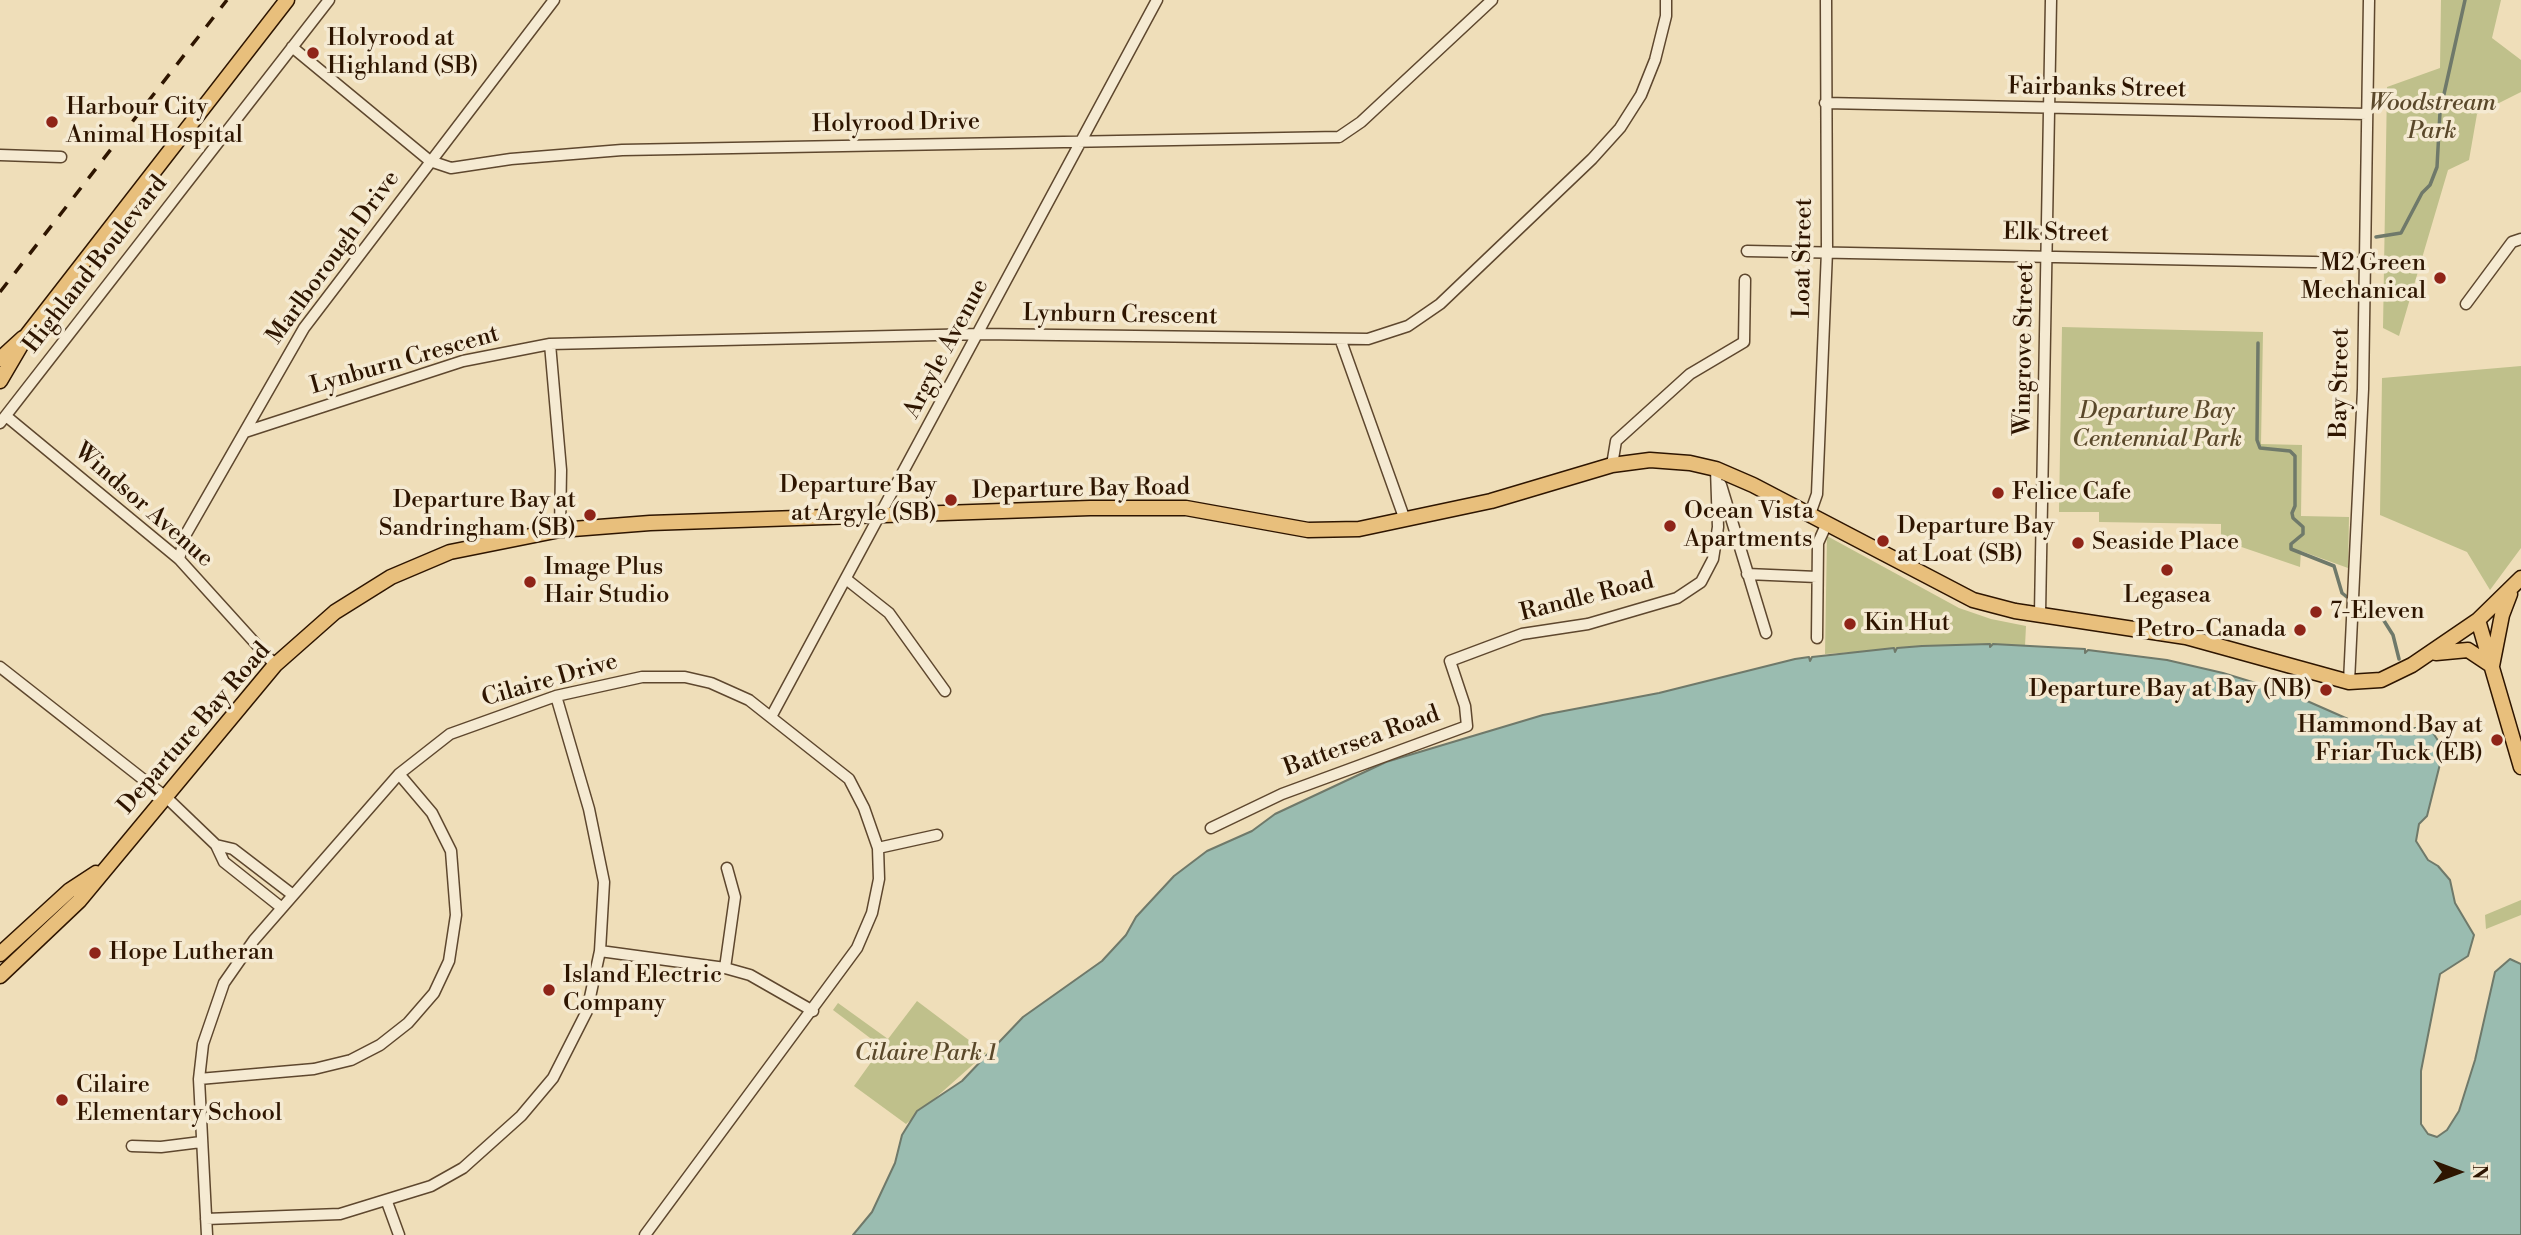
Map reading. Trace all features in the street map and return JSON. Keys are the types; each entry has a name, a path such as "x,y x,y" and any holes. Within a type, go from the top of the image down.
{"main road":[{"path":"0,359 27,335 287,0"},
{"path":"0,381 27,335"},
{"name":"Departure Bay Road","path":"0,976 79,901 275,665 335,612 391,577 450,552 560,530 650,523 1090,508 1186,508 1308,530 1359,529 1491,502 1612,465 1650,460 1690,463 1716,469 1810,514 1973,600 2040,614 2186,637 2349,682 2381,680 2431,653 2478,620 2517,583"},
{"path":"2492,666 2502,615 2517,583"},
{"path":"2478,620 2521,766"},
{"path":"2431,653 2463,649 2492,666"},
{"name":"Departure Bay Road","path":"0,954 70,890 106,866"}],"street":[{"name":"Highland Boulevard","path":"3,419 328,0"},
{"name":"Marlborough Drive","path":"179,559 186,534 304,328 554,0"},
{"name":"Argyle Avenue","path":"771,718 1157,0"},
{"name":"Holyrood Drive","path":"292,47 430,161 451,169 511,159 622,150 1339,137 1361,122 1492,0"},
{"name":"Lynburn Crescent","path":"245,432 463,361 550,344 979,334 1341,341 1368,339 1408,326 1440,304 1592,159 1620,128 1641,95 1655,60 1666,16 1666,0"},
{"name":"Loat Street","path":"1810,514 1817,494 1827,251 1826,0"},
{"name":"Wingrove Street","path":"2040,614 2051,0"},
{"name":"Bay Street","path":"2349,682 2363,389 2369,0"},
{"name":"Fairbanks Street","path":"1825,103 2050,110 2367,114"},
{"path":"0,155 61,157"},
{"path":"2466,304 2512,242 2521,239"},
{"name":"Elk Street","path":"1747,251 2364,263"},
{"path":"1612,465 1615,441 1690,374 1744,342 1745,280"},
{"path":"1341,341 1405,520"},
{"path":"550,344 561,470 560,530"},
{"name":"Windsor Avenue","path":"3,419 179,559 275,665"},
{"path":"1716,469 1766,633"},
{"name":"Randle Road","path":"1450,661 1522,634 1588,624 1676,598 1701,582 1713,559 1718,527 1716,469"},
{"path":"1818,638 1818,543 1826,523"},
{"path":"1747,574 1817,577"},
{"path":"846,579 889,613 945,691"},
{"name":"Battersea Road","path":"1211,828 1282,794 1467,726 1465,706 1450,661"},
{"path":"0,667 167,798 216,845 224,862 282,908"},
{"name":"Cilaire Drive","path":"207,1235 199,1079 203,1044 224,983 293,895 399,774 450,734 556,696 642,677 685,677 711,683 748,700 849,779 864,808 878,848 879,879 872,912 857,948 645,1235"},
{"path":"206,1219 340,1214 387,1202 431,1186 463,1168 521,1116 553,1078 587,1011 600,951 604,882 589,809 556,696"},
{"path":"199,1079 314,1069 351,1060 380,1045 408,1023 434,993 449,961 456,915 451,851 432,813 399,774"},
{"path":"878,848 937,835"},
{"path":"216,845 233,849 293,895"},
{"path":"725,968 735,897 727,868"},
{"path":"600,951 725,968 750,975 813,1011"},
{"path":"132,1146 161,1147 201,1142"},
{"path":"387,1202 399,1235"}],"green space":[{"name":"Woodstream Park","path":"2441,0 2501,0 2492,38 2521,60 2521,92 2477,114 2469,160 2448,170 2399,336 2383,328 2387,87 2440,68"},
{"name":"Departure Bay Centennial Park","path":"2062,327 2263,332 2261,444 2302,445 2301,516 2349,517 2348,568 2301,551 2300,567 2221,540 2221,524 2099,522 2099,512 2059,512"},
{"path":"2521,366 2521,548 2490,590 2467,552 2380,515 2382,378"},
{"path":"1827,536 1959,608 1991,619 2026,626 2025,646 1958,645 1825,654"},
{"path":"2521,900 2521,915 2486,929 2485,915"},
{"name":"Cilaire Park 1","path":"917,1001 986,1053 906,1124 854,1086 882,1047 833,1010 838,1003 888,1039"}],"water":[{"path":"1990,644 1990,647 1993,644 2085,649 2085,653 2088,650 2167,660 2223,673 2272,688 2273,692 2275,689 2373,730 2406,734 2414,728 2423,728 2433,733 2439,742 2441,760 2427,816 2419,824 2416,841 2428,860 2438,866 2450,880 2455,903 2474,935 2468,956 2440,974 2421,1071 2421,1124 2428,1134 2437,1137 2447,1130 2459,1111 2475,1060 2495,972 2510,959 2521,964 2521,1235 853,1235 872,1212 895,1163 902,1135 917,1111 962,1081 1023,1017 1102,961 1126,935 1136,917 1174,876 1207,851 1252,831 1275,814 1386,762 1543,715 1659,693 1795,659 1809,657 1810,661 1812,657 1894,648 1895,652 1897,648"}],"waterway":[{"path":"2376,237 2401,233 2422,193 2430,185 2437,167 2440,112 2465,0"},
{"path":"2258,343 2257,440 2260,448 2290,451 2295,456 2295,506 2292,513 2293,518 2303,527 2303,534 2291,544 2291,549 2334,566 2342,593 2347,597"},
{"path":"2364,608 2381,616 2393,635 2399,659"}],"railway":[{"path":"0,292 227,0"}],"place":[{"name":"Holyrood at Highland (SB)","path":"313,53"},
{"name":"Harbour City Animal Hospital","path":"52,122"},
{"name":"M2 Green Mechanical","path":"2440,278"},
{"name":"Felice Cafe","path":"1998,493"},
{"name":"Departure Bay at Argyle (SB)","path":"951,500"},
{"name":"Departure Bay at Sandringham (SB)","path":"590,515"},
{"name":"Ocean Vista Apartments","path":"1670,526"},
{"name":"Departure Bay at Loat (SB)","path":"1883,541"},
{"name":"Seaside Place","path":"2078,543"},
{"name":"Legasea","path":"2167,570"},
{"name":"Image Plus Hair Studio","path":"530,582"},
{"name":"7-Eleven","path":"2316,612"},
{"name":"Kin Hut","path":"1850,624"},
{"name":"Petro-Canada","path":"2300,630"},
{"name":"Departure Bay at Bay (NB)","path":"2326,690"},
{"name":"Hammond Bay at Friar Tuck (EB)","path":"2497,740"},
{"name":"Hope Lutheran","path":"95,953"},
{"name":"Island Electric Company","path":"549,990"},
{"name":"Cilaire Elementary School","path":"62,1100"}]}
